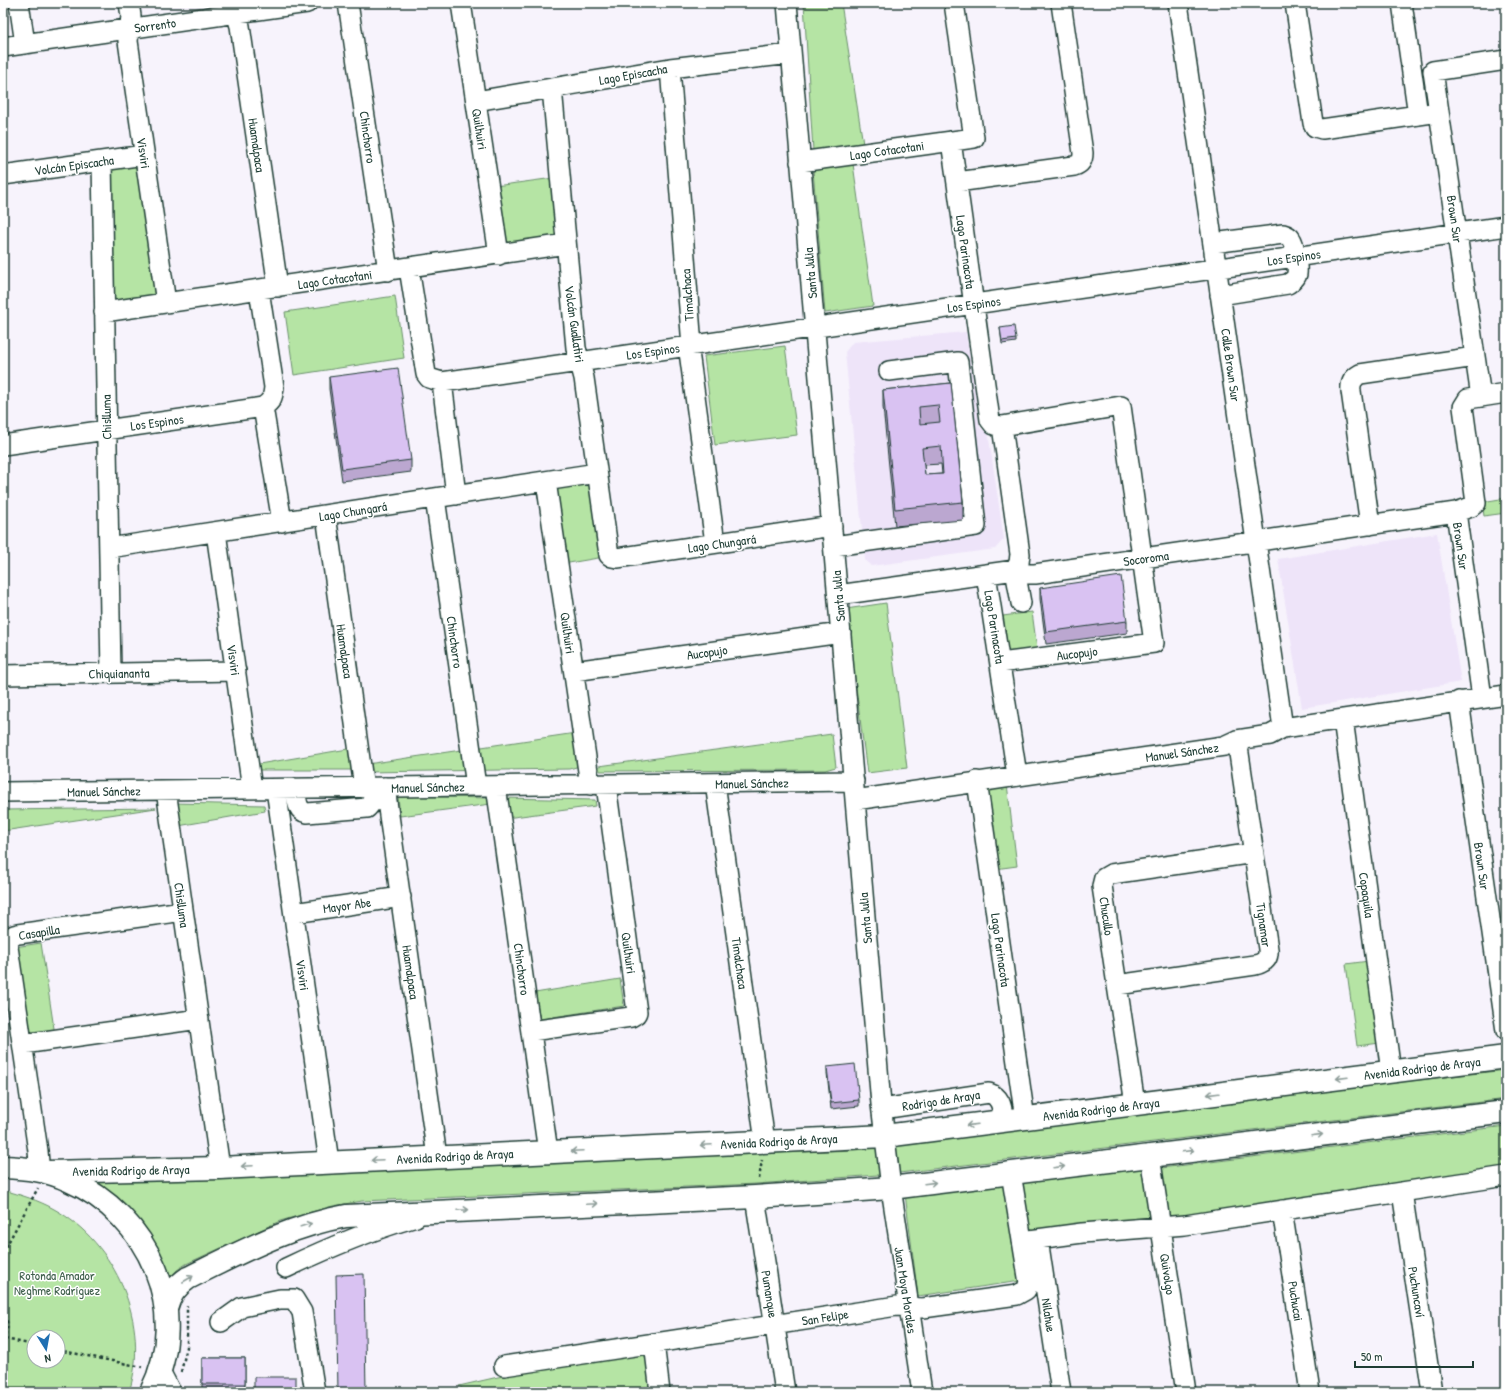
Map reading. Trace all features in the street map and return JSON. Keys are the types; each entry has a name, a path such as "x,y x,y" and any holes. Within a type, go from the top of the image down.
{"main road":[{"name":"Avenida Rodrigo de Araya","path":"42,1171 220,1168 885,1136 1506,1057"},
{"path":"151,1392 160,1371 165,1343 166,1309 168,1301 174,1290 184,1280 286,1232 326,1219 346,1216 755,1197 891,1188 1506,1112"},
{"path":"3,1167 42,1171 68,1180 88,1190 111,1207 126,1221 146,1248 154,1264 160,1282 166,1309"}],"street":[{"path":"19,3 25,44"},
{"name":"Visviri","path":"129,3 130,16 128,41 166,303"},
{"name":"Sorrento","path":"3,47 129,29 235,8 307,3"},
{"name":"Chinchorro","path":"348,3 388,271"},
{"name":"Quilhuiri","path":"461,3 500,254"},
{"name":"Santa Julia","path":"787,3 882,1109 891,1188"},
{"name":"Lago Cotacotani","path":"800,162 974,138 954,3"},
{"path":"957,182 1074,166 1081,161 1083,153 1061,3"},
{"name":"Calle Brown Sur","path":"1178,3 1283,728"},
{"path":"1295,3 1313,123 1315,127 1322,129 1440,112"},
{"path":"1402,3 1418,116"},
{"name":"Huamalpaca","path":"235,8 240,26 278,287"},
{"name":"Lago Episcacha","path":"476,101 670,68 791,54"},
{"name":"Brown Sur","path":"1481,397 1433,71 1506,60"},
{"name":"Timalchaca","path":"670,68 692,346 689,352 715,544"},
{"name":"Volcán Guallatiri","path":"552,88 576,348 584,378 608,552 612,557"},
{"name":"Lago Parinacota","path":"951,141 990,420 994,425 1002,426"},
{"name":"Volcán Episcacha","path":"3,175 144,155"},
{"name":"Chislluma","path":"102,161 111,673"},
{"name":"Los Espinos","path":"442,382 1506,226"},
{"path":"1213,243 1283,234 1288,236 1293,242 1297,274 1295,279 1288,284 1220,295"},
{"name":"Lago Cotacotani","path":"104,312 566,244"},
{"path":"409,268 426,374 429,378 442,382 456,495"},
{"path":"259,290 274,387 273,397 270,402 263,407 282,522"},
{"path":"1370,525 1351,391 1352,383 1360,374 1475,357"},
{"path":"834,546 976,526 958,362 889,371"},
{"name":"Brown Sur","path":"1482,698 1456,512 1471,507 1476,503 1463,407 1468,399 1506,393"},
{"path":"1020,603 1016,570 1019,563 1020,554 1002,426 1121,406 1142,558"},
{"name":"Los Espinos","path":"3,445 263,407"},
{"name":"Lago Chungará","path":"109,548 597,473"},
{"name":"Quilhuiri","path":"531,1031 631,1017 637,1012 598,785 574,671 546,481"},
{"name":"Chinchorro","path":"434,498 476,786"},
{"name":"Socoroma","path":"838,595 1016,570 1026,574 1035,574 1456,512"},
{"name":"Huamalpaca","path":"326,515 374,788 401,897 438,1157"},
{"name":"Lago Chungará","path":"612,557 617,558 832,526"},
{"name":"Visviri","path":"216,532 252,789"},
{"name":"Aucopujo","path":"1000,663 1154,643 1142,558"},
{"name":"Lago Parinacota","path":"986,574 1017,775"},
{"name":"Aucopujo","path":"574,671 841,633"},
{"name":"Chiquiananta","path":"3,675 236,671"},
{"name":"Manuel Sánchez","path":"855,800 1017,775 1224,746 1237,740 1270,735 1283,728 1506,695"},
{"name":"Brown Sur","path":"1459,701 1506,1031"},
{"name":"Copaquila","path":"1343,719 1391,1072"},
{"name":"Tignamar","path":"1117,985 1255,965 1264,962 1268,954 1237,740"},
{"name":"Manuel Sánchez","path":"3,792 854,781"},
{"name":"Lago Parinacota","path":"977,782 1025,1118"},
{"name":"Timalchaca","path":"715,783 765,1142"},
{"name":"Chinchorro","path":"496,786 548,1152"},
{"path":"295,788 300,809 304,813 367,808 373,801 374,788"},
{"name":"Visviri","path":"276,789 329,1162"},
{"name":"Chislluma","path":"166,790 220,1168"},
{"name":"Chucullo","path":"1135,1104 1102,886 1104,878 1111,874 1254,854"},
{"name":"Mayor Abe","path":"294,913 401,897"},
{"name":"Casapilla","path":"42,1171 39,1162 8,943 10,937 18,934 183,911"},
{"path":"23,1044 198,1019"},
{"name":"Rodrigo de Araya","path":"882,1109 989,1093 998,1098 1001,1102 1004,1121"},
{"name":"Quivolgo","path":"1150,1156 1186,1392"},
{"name":"San Felipe","path":"504,1366 897,1306 923,1308 1012,1297 1023,1293 1029,1283 1030,1240 1011,1173"},
{"path":"1030,1240 1185,1225 1506,1176"},
{"name":"Juan Moya Morales","path":"891,1188 922,1392"},
{"name":"Puchuncaví","path":"1402,1192 1432,1392"},
{"name":"Pumanque","path":"755,1197 785,1392"},
{"name":"Puchucai","path":"1282,1210 1310,1392"},
{"path":"286,1268 362,1234 438,1211"},
{"name":"Nilahue","path":"1030,1240 1061,1392"},
{"path":"221,1322 242,1307 280,1299 294,1299 302,1312 315,1392"},
{"path":"654,1343 660,1392"},
{"path":"160,1371 171,1392"}],"path":[{"path":"755,1197 765,1142"},
{"path":"3,1252 42,1171"},
{"path":"3,1309 8,1325 3,1344"},
{"path":"5,1339 26,1343"},
{"path":"66,1352 160,1371"}],"shaded area":[{"path":"966,332 980,428 988,432 1004,539 995,549 871,566 865,560 845,352 853,342"},
{"path":"1437,533 1461,682 1302,708 1278,559"}],"green space":[{"path":"804,3 841,3 863,144 813,151"},
{"path":"138,163 157,298 113,304 111,168"},
{"path":"853,164 873,306 825,313 813,170"},
{"path":"554,178 562,237 503,245 495,186"},
{"path":"395,296 404,358 294,375 285,312"},
{"path":"785,346 797,435 715,445 704,356"},
{"path":"591,481 604,557 563,564 551,488"},
{"path":"1506,498 1506,513 1484,516 1482,502"},
{"path":"886,603 907,768 867,773 846,609"},
{"path":"1032,612 1037,649 1008,653 1003,616"},
{"path":"576,733 580,766 569,769 367,772 367,764"},
{"path":"832,734 836,767 825,770 600,771 599,766"},
{"path":"348,749 352,770 256,770 253,765"},
{"path":"1007,784 1017,866 995,869 984,787"},
{"path":"398,796 489,798 491,804 400,816"},
{"path":"503,798 595,800 596,806 506,818"},
{"path":"174,803 264,805 265,811 178,826"},
{"path":"156,808 3,831 3,810"},
{"path":"41,943 55,1035 29,1039 15,947"},
{"path":"1369,961 1380,1043 1357,1046 1346,964"},
{"path":"620,979 624,1006 540,1019 535,993"},
{"path":"1506,1070 1506,1099 891,1174 756,1184 362,1201 333,1206 280,1221 186,1264 177,1270 169,1279 85,1177 856,1150 1137,1112"},
{"path":"1506,1126 1506,1170 1167,1218 1161,1168"},
{"path":"1142,1167 1151,1222 1015,1234 1021,1281 918,1296 905,1194"},
{"name":"Rotonda Amador Neghme Rodríguez","path":"3,1190 36,1200 54,1209 76,1224 95,1242 111,1264 123,1288 131,1313 135,1340 135,1366 129,1392 3,1392"},
{"path":"650,1351 651,1392 467,1392 459,1386 498,1377"}],"building":[{"path":"1014,326 1016,339 1002,341 1000,328"},
{"path":"398,368 411,460 342,469 329,377"},
{"path":"951,383 963,502 895,509 883,390","holes":["938,405 940,422 920,424 919,407","941,446 943,474 925,475 922,448"]},
{"path":"1121,576 1127,621 1046,632 1040,588"},
{"path":"855,1064 859,1100 831,1103 827,1067"},
{"path":"364,1274 366,1392 338,1392 336,1275"},
{"path":"202,1358 245,1358 245,1384 202,1384"},
{"path":"254,1377 296,1377 296,1392 254,1392"}]}
